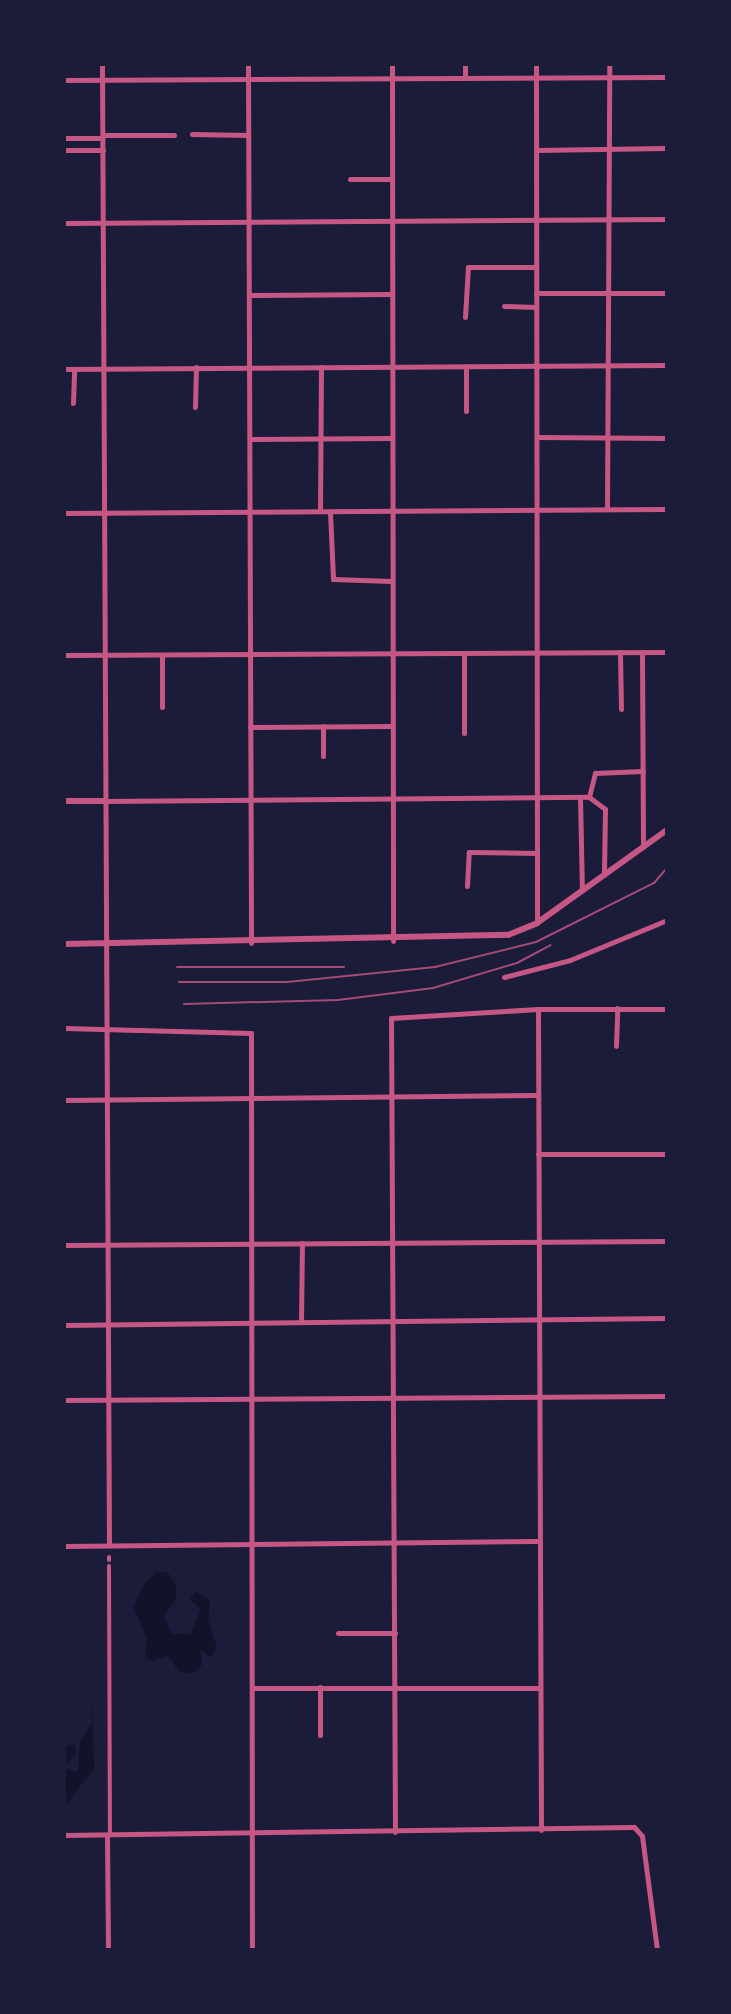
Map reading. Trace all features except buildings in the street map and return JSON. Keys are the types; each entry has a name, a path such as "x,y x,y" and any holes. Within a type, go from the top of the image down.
{"street":[{"path":"102,64 104,1029 109,1545"},
{"path":"248,64 251,943"},
{"path":"392,64 393,941"},
{"path":"465,64 465,77"},
{"path":"536,64 537,923"},
{"path":"607,509 609,64"},
{"path":"64,80 667,77"},
{"path":"192,134 248,135"},
{"path":"64,138 174,135"},
{"path":"536,150 667,148"},
{"path":"64,150 103,150"},
{"path":"350,179 392,179"},
{"path":"64,223 667,219"},
{"path":"465,317 468,267 536,267"},
{"path":"536,293 667,293"},
{"path":"250,295 392,294"},
{"path":"504,306 536,307"},
{"path":"64,369 667,365"},
{"path":"466,366 466,411"},
{"path":"195,407 196,367"},
{"path":"320,511 321,367"},
{"path":"73,403 74,369"},
{"path":"537,437 667,438"},
{"path":"250,439 391,438"},
{"path":"64,513 667,509"},
{"path":"330,511 333,579 391,581"},
{"path":"620,652 621,709"},
{"path":"642,652 643,847"},
{"path":"64,655 667,652"},
{"path":"464,653 464,733"},
{"path":"162,655 162,707"},
{"path":"323,726 323,756"},
{"path":"250,727 392,726"},
{"path":"589,797 595,773 643,771"},
{"path":"580,797 582,891"},
{"path":"64,801 589,797 605,809 604,875"},
{"path":"64,944 494,938 537,923 667,830"},
{"path":"467,886 469,852 537,853"},
{"path":"504,977 570,960 667,920"},
{"path":"616,1046 617,1008"},
{"path":"538,1009 538,1688 541,1830"},
{"path":"395,1832 391,1018 538,1009 667,1009"},
{"path":"64,1028 251,1033 252,1950"},
{"path":"64,1100 538,1095"},
{"path":"538,1154 667,1154"},
{"path":"64,1245 667,1241"},
{"path":"301,1322 302,1243"},
{"path":"64,1325 667,1318"},
{"path":"64,1400 667,1396"},
{"path":"64,1546 538,1541"},
{"path":"108,1950 109,1561"},
{"path":"338,1633 395,1633"},
{"path":"320,1687 320,1735"},
{"path":"252,1688 538,1688"},
{"path":"64,1835 639,1829 657,1950"}],"shaded area":[{"path":"156,1572 168,1573 176,1585 176,1598 164,1616 171,1634 191,1634 200,1609 190,1599 196,1592 210,1599 208,1620 217,1648 210,1657 200,1649 202,1665 193,1673 179,1672 168,1655 154,1661 145,1658 147,1638 134,1608 142,1587"},
{"path":"92,1695 94,1768 67,1804 64,1801 64,1768 78,1772 80,1741 92,1723"},
{"path":"75,1745 76,1752 64,1768 64,1747"}],"railway":[{"path":"179,982 287,982 435,967 536,942 654,883 667,868"},
{"path":"184,1004 338,1000 433,988 517,963 551,945"},
{"path":"177,967 344,967"}]}
